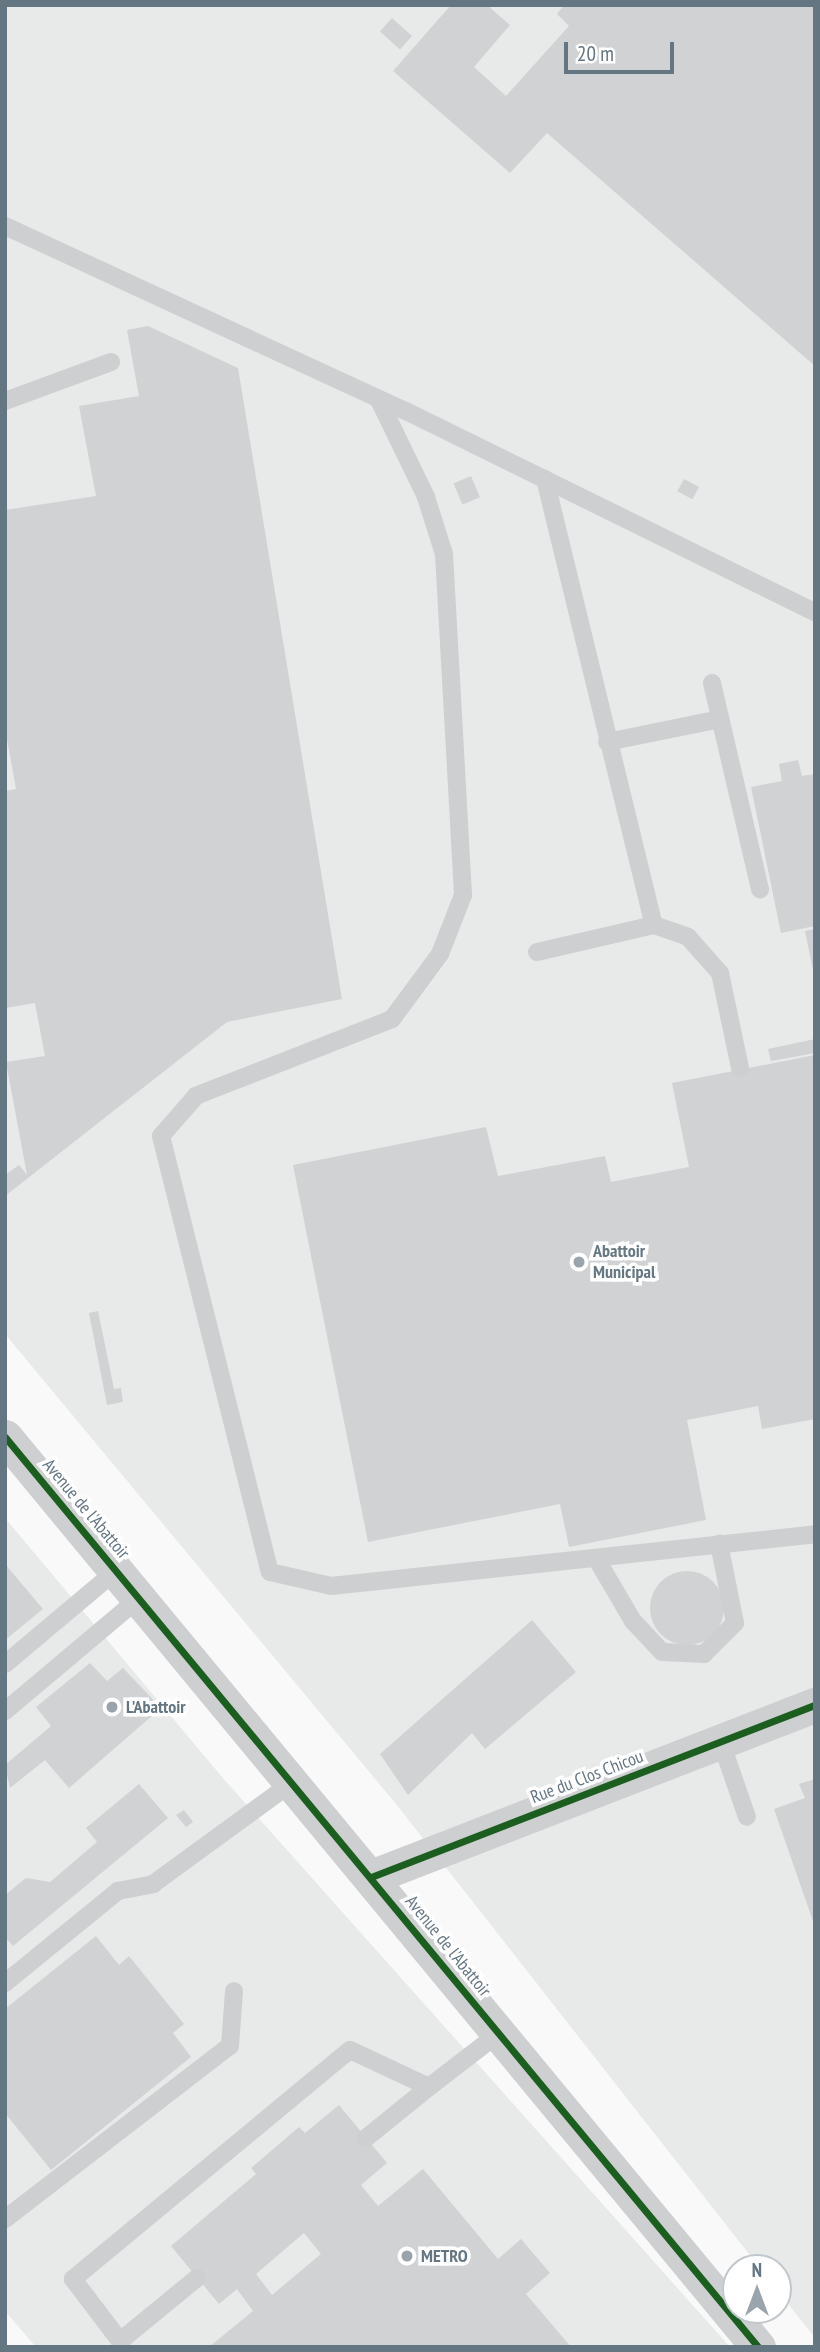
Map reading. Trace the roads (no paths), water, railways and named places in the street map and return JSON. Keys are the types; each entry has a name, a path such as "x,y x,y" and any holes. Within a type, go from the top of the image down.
{"street":[{"name":"Avenue de l'Abattoir","path":"5,1437 758,2347"},
{"name":"Rue du Clos Chicou","path":"371,1877 815,1705"}],"lane":[{"path":"5,226 545,479 815,612"},
{"path":"5,401 111,362"},
{"path":"379,400 426,496 444,554 463,895 440,954 392,1019 196,1096 161,1136 270,1572 331,1587 815,1534"},
{"path":"545,479 653,925"},
{"path":"712,683 760,889"},
{"path":"607,742 720,719"},
{"path":"537,952 653,925 688,937 720,973 740,1068"},
{"path":"596,1558 633,1621 662,1652 704,1654 735,1623 719,1544"},
{"path":"5,1664 117,1570"},
{"path":"5,1711 139,1598"},
{"path":"721,1742 747,1817"},
{"path":"5,1983 118,1891 153,1884 293,1782"},
{"path":"5,2220 230,2046 234,1991"},
{"path":"366,2138 499,2033"},
{"path":"197,2278 120,2341 73,2279 351,2050 429,2087"}],"place":[{"name":"Abattoir Municipal","path":"579,1262"},
{"name":"L'Abattoir","path":"112,1707"},
{"name":"METRO","path":"407,2256"}]}
